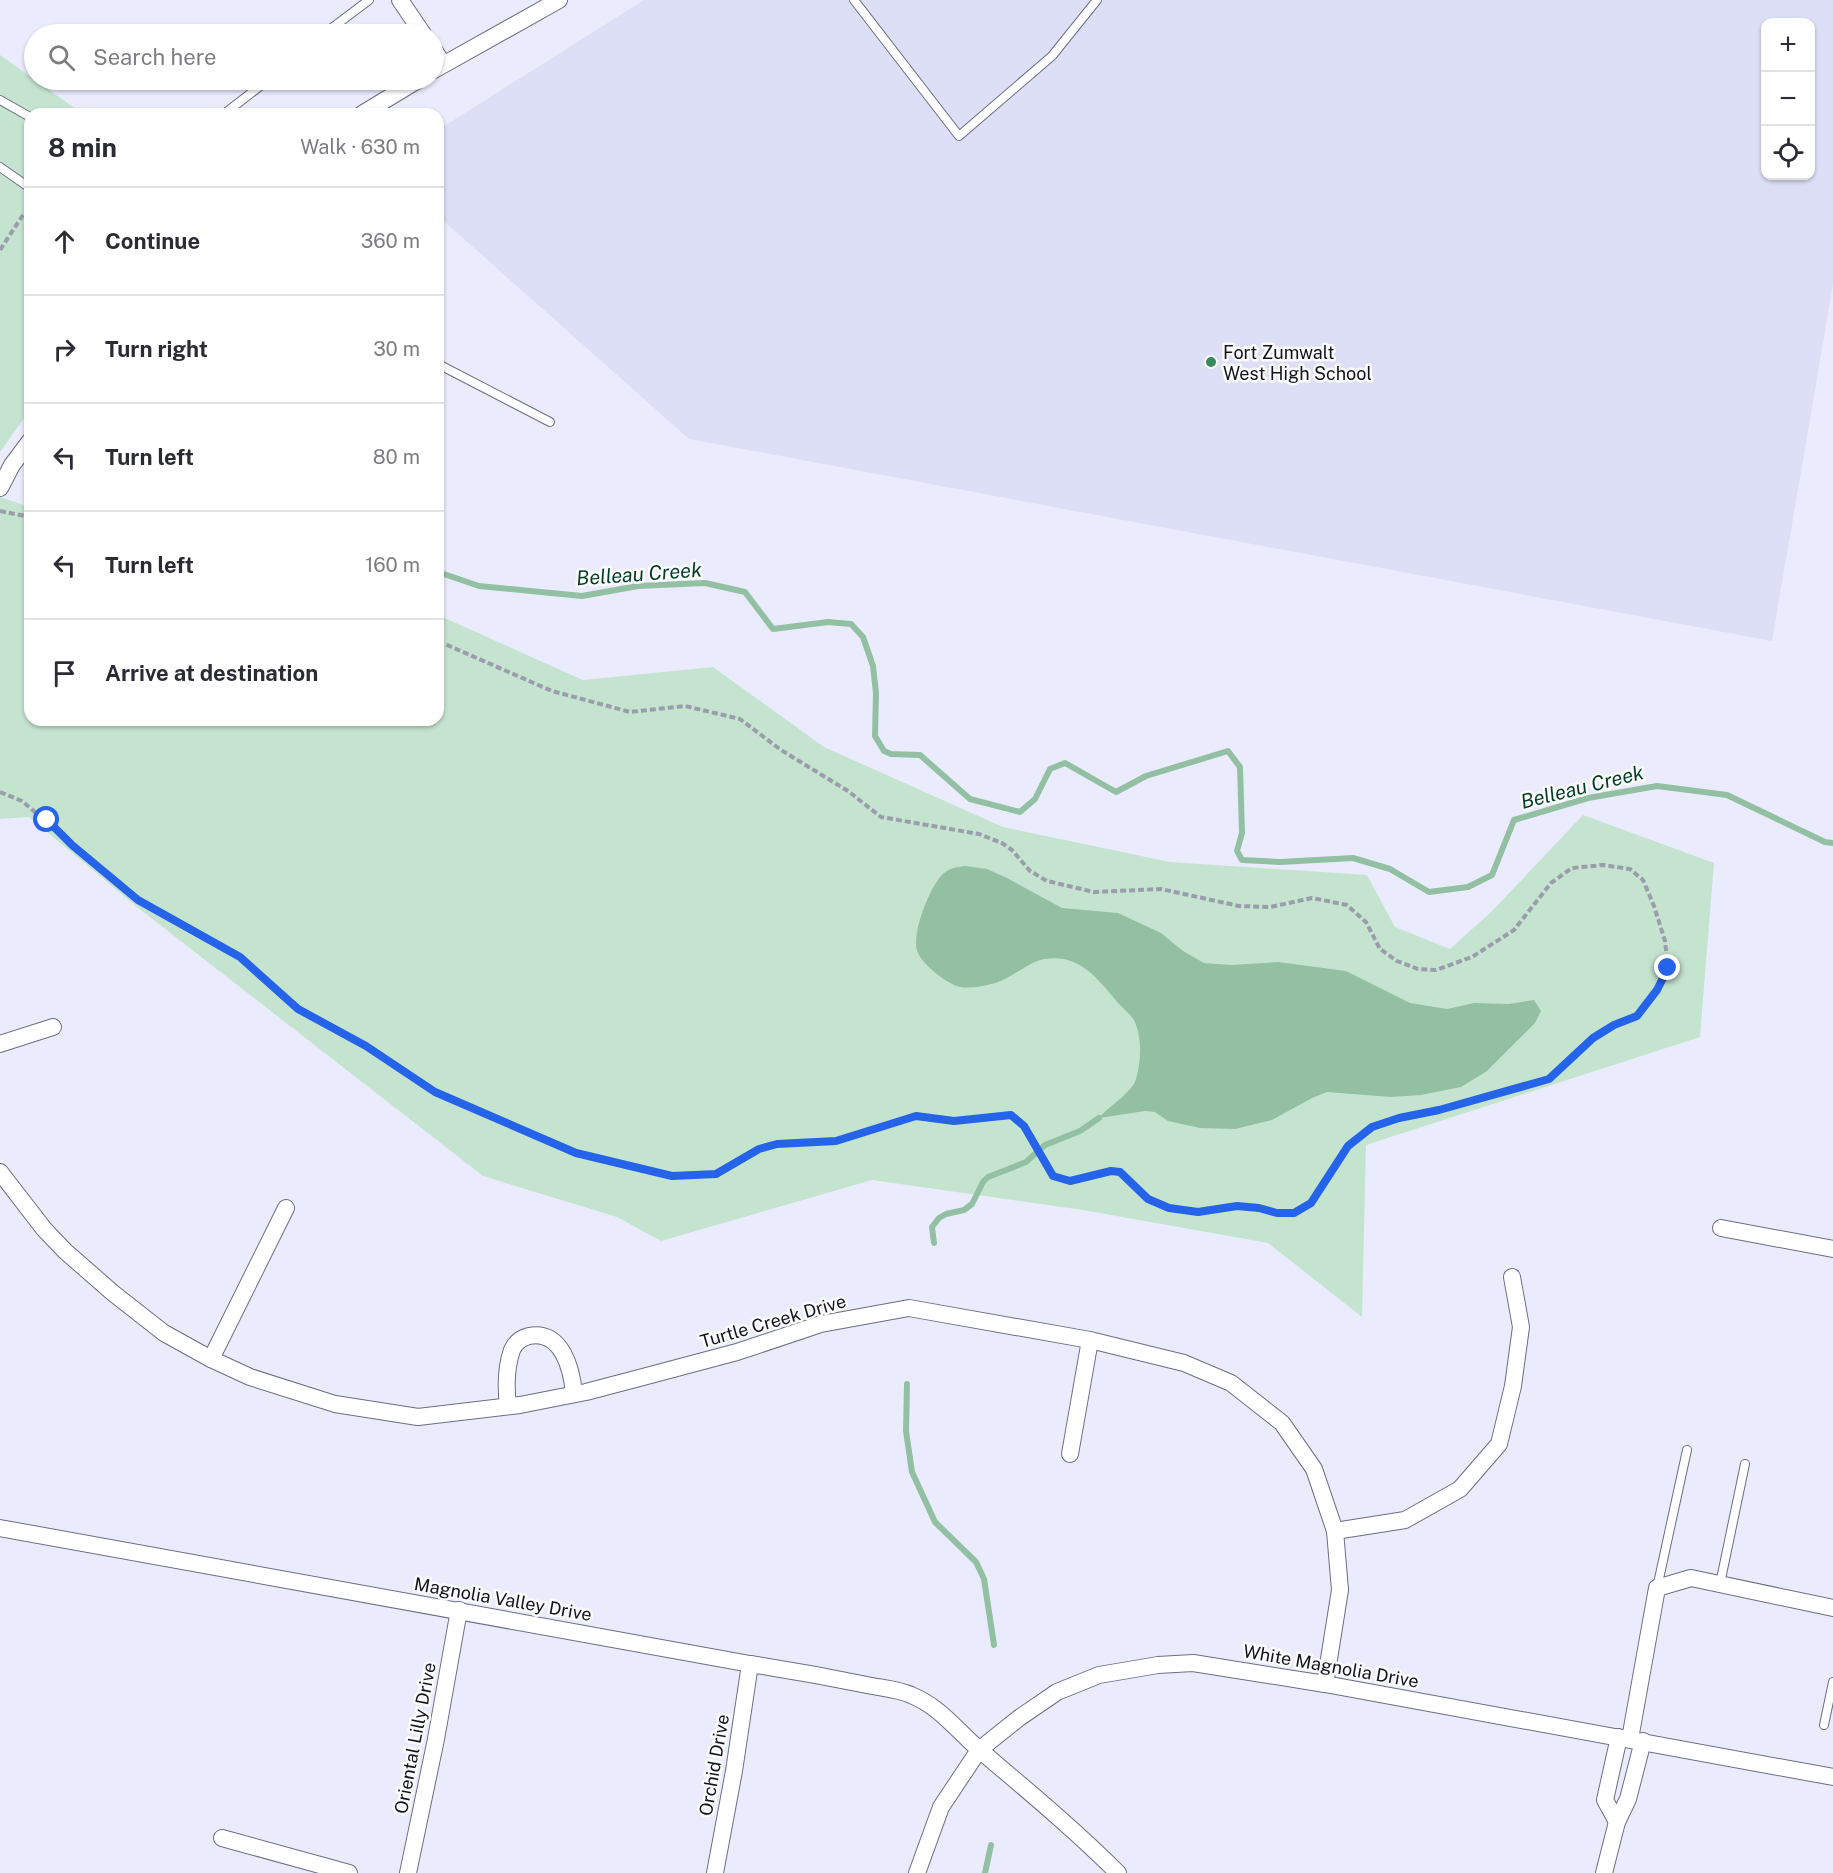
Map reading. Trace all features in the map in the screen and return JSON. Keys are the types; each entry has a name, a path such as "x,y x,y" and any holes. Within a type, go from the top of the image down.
{"street":[{"path":"400,0 416,24"},
{"path":"444,64 559,0"},
{"path":"372,108 402,90"},
{"path":"0,488 12,465 24,449"},
{"path":"0,1044 53,1027"},
{"name":"Turtle Creek Drive","path":"0,1172 65,1251 164,1333 250,1377 335,1404 418,1417 508,1406 574,1394 737,1352 821,1324 909,1308 1090,1340 1184,1364 1231,1383 1282,1423 1314,1469 1335,1531 1340,1590 1325,1684"},
{"path":"211,1359 286,1208"},
{"path":"1721,1228 1833,1249"},
{"path":"1335,1531 1405,1520 1460,1489 1499,1444 1513,1386 1521,1327 1512,1277"},
{"path":"508,1406 506,1386 512,1349 521,1338 536,1335 552,1340 560,1347 573,1376 574,1394"},
{"path":"1070,1454 1090,1340"},
{"name":"Magnolia Valley Drive","path":"0,1528 827,1676 909,1694 928,1702 946,1717 979,1750 1023,1785 1118,1873"},
{"path":"1605,1873 1617,1822 1628,1799 1630,1739 1657,1588 1691,1578 1833,1608"},
{"name":"Oriental Lilly Drive","path":"408,1873 436,1739 459,1610"},
{"name":"White Magnolia Drive","path":"917,1873 941,1807 979,1750 1019,1718 1057,1692 1100,1675 1158,1665 1193,1663 1325,1684 1833,1777"},
{"name":"Orchid Drive","path":"715,1873 734,1771 750,1664"},
{"path":"1617,1822 1605,1800 1630,1739"},
{"path":"222,1838 349,1873"}],"lane":[{"path":"337,24 369,0"},
{"path":"854,0 959,136 1052,56 1097,0"},
{"path":"232,108 255,90"},
{"path":"0,100 24,114"},
{"path":"0,167 24,184"},
{"path":"444,367 550,422"},
{"path":"1657,1588 1687,1450"},
{"path":"1720,1584 1745,1464"},
{"path":"1824,1725 1833,1682"}],"path":[{"path":"0,250 23,215"},
{"path":"0,511 24,516"},
{"path":"0,792 22,801 138,900 240,957 298,1009 366,1046 435,1092 576,1153 672,1176 716,1174 759,1149 777,1144 836,1141 916,1116 954,1121 1011,1115 1024,1126 1053,1176 1070,1181 1111,1171 1120,1172 1148,1199 1169,1208 1198,1212 1237,1206 1259,1208 1277,1213 1294,1213 1311,1203 1348,1146 1372,1127 1549,1079 1593,1038 1614,1025 1637,1016 1657,990 1668,968 1665,941 1654,906 1643,880 1630,869 1603,865 1572,868 1551,883 1514,930 1472,957 1436,970 1418,969 1398,961 1380,949 1366,922 1347,905 1312,898 1270,907 1239,906 1161,889 1094,892 1047,880 1030,872 1002,843 979,834 881,817 848,790 781,750 740,719 685,706 630,712 552,691 444,644"}],"shaded area":[{"name":"Fort Zumwalt West High School","path":"644,0 1833,0 1833,285 1772,641 689,439 444,221 444,126"},
{"path":"0,55 24,72 24,90 49,90 75,108 24,108 24,418 0,452"},
{"path":"0,497 24,505 24,726 444,726 444,618 583,680 713,667 824,747 1003,827 1170,862 1367,875 1395,927 1450,949 1492,911 1583,815 1714,863 1700,1037 1366,1145 1362,1317 1268,1243 1083,1210 872,1180 661,1241 617,1217 483,1176 142,911 29,817 0,819"},
{"path":"965,866 987,869 1062,908 1118,913 1161,933 1183,951 1204,963 1231,965 1278,962 1346,971 1410,1003 1447,1009 1474,1003 1509,1004 1534,1000 1541,1011 1535,1023 1487,1071 1461,1087 1421,1095 1391,1097 1327,1092 1272,1120 1235,1129 1200,1128 1168,1121 1155,1112 1145,1111 1099,1118 1125,1095 1133,1084 1138,1072 1140,1052 1135,1022 1096,978 1079,965 1058,958 1035,962 995,983 977,987 960,987 936,973 918,953 916,946 919,925 931,891 946,872"}],"waterway":[{"name":"Belleau Creek","path":"444,574 479,586 582,596 638,586 705,583 745,592 773,629 828,622 851,624 863,637 873,666 876,693 875,736 884,751 891,754 920,755 970,799 1020,812 1035,799 1050,769 1065,763 1116,792 1146,776 1228,751 1240,767 1242,833 1237,851 1242,860 1280,862 1353,858 1390,869 1429,892 1468,887 1492,875 1514,820 1588,798 1657,786 1727,795 1825,842 1833,843"},
{"path":"934,1243 932,1227 939,1218 964,1210 972,1204 988,1177 1026,1162 1045,1145 1080,1131 1099,1118"},
{"path":"907,1384 906,1431 912,1472 935,1522 976,1562 984,1579 994,1645"},
{"path":"985,1873 991,1845"}],"place":[{"name":"Fort Zumwalt West High School","path":"1211,362"}],"route":[{"path":"47,820 72,845 138,900 240,957 298,1009 366,1046 435,1092 576,1153 672,1176 716,1174 759,1149 777,1144 836,1141 916,1116 954,1121 1011,1115 1024,1126 1053,1176 1060,1179 1070,1181 1111,1171 1120,1172 1148,1199 1169,1208 1198,1212 1237,1206 1259,1208 1277,1213 1294,1213 1311,1203 1348,1146 1372,1127 1549,1079 1593,1038 1614,1025 1637,1016 1657,990 1668,968"}]}
